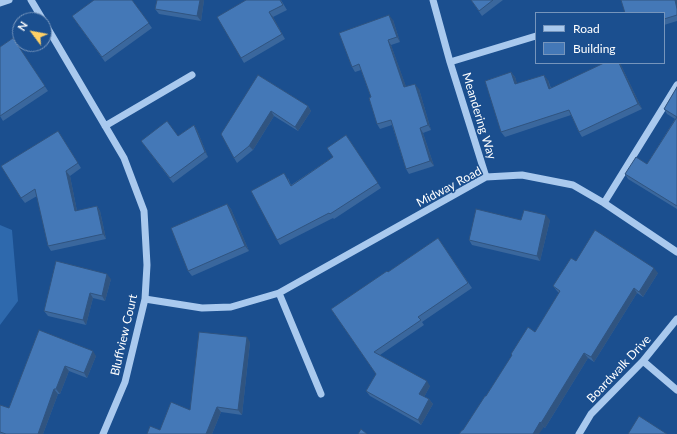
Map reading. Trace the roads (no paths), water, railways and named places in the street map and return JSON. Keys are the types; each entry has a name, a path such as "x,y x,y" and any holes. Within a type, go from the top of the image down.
{"street":[{"path":"0,3 9,0"},
{"name":"Bluffview Court","path":"31,0 38,12"},
{"name":"Meandering Way","path":"433,0 450,62 486,177"},
{"name":"Bluffview Court","path":"52,36 124,158 144,211 147,265 145,299 125,382 103,434"},
{"name":"Meandering Way","path":"450,62 535,36"},
{"path":"105,126 192,75"},
{"path":"604,203 677,85"},
{"name":"Midway Road","path":"145,299 202,308 231,307 279,293 486,177 522,175 573,185 604,203 677,252"},
{"path":"279,293 321,394"},
{"name":"Boardwalk Drive","path":"579,434 591,414 643,361 677,319"},
{"path":"643,361 677,390"}]}
